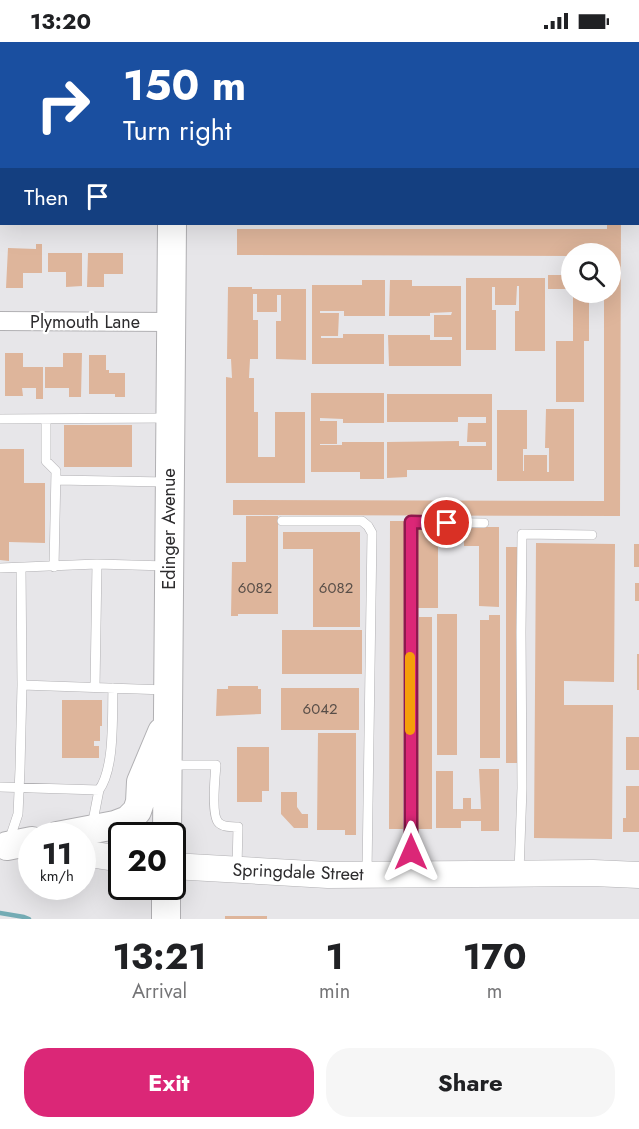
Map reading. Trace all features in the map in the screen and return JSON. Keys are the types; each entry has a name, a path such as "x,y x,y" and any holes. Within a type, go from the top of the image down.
{"main road":[{"name":"Edinger Avenue","path":"167,822 172,225"},
{"path":"96,836 128,820 137,812 141,782 168,719"},
{"name":"Springdale Street","path":"186,867 328,875 639,875"},
{"path":"166,900 166,919"}],"street":[{"name":"Plymouth Lane","path":"0,321 171,322"}],"lane":[{"path":"0,419 170,418"},
{"path":"46,419 46,461 56,471 54,567"},
{"path":"56,480 170,482"},
{"path":"282,521 362,522 372,533 367,875"},
{"path":"411,874 411,522 484,523"},
{"path":"519,874 522,788 522,534 592,535"},
{"path":"95,687 97,564"},
{"path":"0,568 97,564 169,566"},
{"path":"18,822 22,685 21,568"},
{"path":"22,685 168,690"},
{"path":"91,822 99,790 108,770 113,688"},
{"path":"167,765 216,765 214,816 218,823 225,826 238,826 236,870"},
{"path":"0,787 99,790"}],"building":[{"path":"607,225 621,225 621,243 561,243 561,256 237,255 237,229 607,229"},
{"path":"36,244 42,244 42,273 23,273 23,288 6,288 8,248 36,249"},
{"path":"48,253 82,253 82,286 66,287 66,272 48,272"},
{"path":"88,253 123,253 123,274 104,274 104,287 87,287"},
{"path":"548,275 561,275 561,289 548,289"},
{"path":"466,278 545,278 545,351 515,351 515,311 519,311 519,286 517,286 516,305 495,305 495,287 492,287 492,310 496,310 496,350 466,350"},
{"path":"362,280 385,280 385,316 344,316 344,311 320,311 320,313 339,313 338,336 321,336 321,338 343,338 343,334 384,334 384,364 312,364 312,285 362,285"},
{"path":"390,280 412,280 412,286 461,286 461,366 389,366 388,335 430,335 430,340 452,340 452,337 434,337 434,315 451,315 452,312 430,313 430,316 389,316"},
{"path":"228,287 306,289 306,360 276,359 276,321 281,321 281,295 277,295 277,312 257,312 257,294 253,294 253,320 258,320 258,359 250,359 249,378 254,378 254,412 258,412 258,457 275,457 275,412 305,412 305,483 226,483 226,377 232,378 231,359 227,359"},
{"path":"573,303 589,303 589,341 584,341 584,402 556,402 556,341 573,341"},
{"path":"604,303 621,303 620,516 233,515 233,500 604,501"},
{"path":"5,353 23,353 23,367 43,367 43,399 36,399 36,388 22,388 23,396 5,396"},
{"path":"63,353 82,353 81,397 69,397 69,388 45,388 45,367 63,367"},
{"path":"89,355 106,355 106,370 109,370 109,373 125,373 125,397 115,397 115,394 89,394"},
{"path":"311,393 384,393 384,423 343,423 343,419 320,418 320,421 337,421 337,444 320,445 342,445 342,442 384,442 384,479 360,479 360,472 311,472"},
{"path":"387,394 492,394 492,470 407,470 407,477 387,478 387,442 459,441 459,446 486,446 486,442 467,442 468,423 486,423 486,417 458,417 458,422 387,422"},
{"path":"546,409 574,409 574,481 497,481 497,410 527,410 527,449 523,449 523,471 524,455 547,455 547,472 549,472 549,448 545,448"},
{"path":"64,425 132,425 132,467 64,467"},
{"path":"0,449 24,449 24,483 45,483 45,543 9,542 9,561 0,560"},
{"path":"246,516 278,516 278,614 231,616 232,562 246,562"},
{"path":"390,521 404,521 403,829 389,829"},
{"path":"464,527 499,527 499,607 479,606 479,546 464,546"},
{"path":"418,529 453,529 453,547 438,547 438,608 418,608"},
{"path":"283,532 360,532 360,627 313,627 313,549 283,549"},
{"path":"536,543 615,544 614,682 564,681 564,705 613,705 612,839 534,838"},
{"path":"634,544 639,544 639,567 634,567"},
{"path":"506,547 520,547 520,763 506,763"},
{"path":"635,583 639,583 639,601 635,601"},
{"path":"437,614 457,614 457,755 437,755"},
{"path":"489,615 500,615 500,758 480,758 480,620 489,620"},
{"path":"419,617 432,617 432,829 418,829"},
{"path":"282,630 362,630 362,674 282,674"},
{"path":"637,654 639,654 639,690 637,690"},
{"path":"228,686 258,686 258,689 261,689 261,714 216,716 217,689 228,689"},
{"path":"281,688 359,688 359,730 281,730"},
{"path":"62,700 102,700 100,741 94,741 94,746 99,746 99,758 62,758"},
{"path":"318,733 356,733 356,835 345,835 345,830 317,830"},
{"path":"626,737 639,737 639,770 626,770"},
{"path":"237,747 269,747 269,791 262,791 262,802 237,802"},
{"path":"479,769 499,769 499,831 481,831 481,821 461,821 461,828 436,828 436,771 453,771 453,809 463,809 463,798 471,798 471,809 481,809"},
{"path":"626,786 639,786 639,832 623,832 623,818 626,818"},
{"path":"281,792 297,792 297,807 302,814 308,814 308,828 294,828 281,814"},
{"path":"225,916 267,916 267,919 225,919"}],"waterway":[{"path":"0,913 29,919"}],"slow traffic":[{"path":"410,657 410,730"}],"route":[{"path":"411,852 411,522 447,523"}]}
